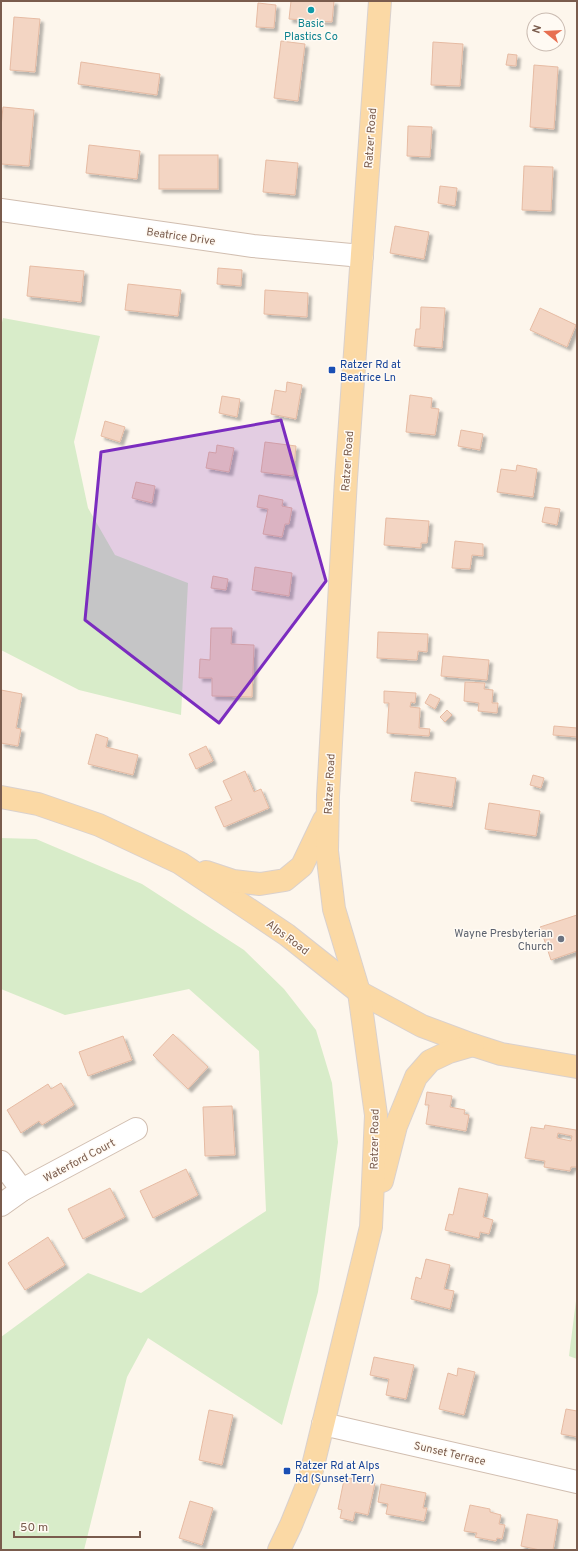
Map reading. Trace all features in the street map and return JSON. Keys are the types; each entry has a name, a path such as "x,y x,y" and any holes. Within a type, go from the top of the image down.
{"main road":[{"name":"Ratzer Road","path":"279,1550 292,1525 310,1478 371,1227 376,1115 358,992 334,908 326,851 346,487 380,1"},
{"name":"Alps Road","path":"1,798 38,804 99,825 180,864 287,935 358,992 422,1026 473,1046 501,1054 577,1067"},
{"path":"180,864 233,881 260,884 285,880 302,866 327,812"},
{"path":"371,1227 396,1126 416,1077 430,1061 449,1052 473,1046"}],"street":[{"name":"Beatrice Drive","path":"1,210 253,246 362,256"},
{"name":"Waterford Court","path":"1,1204 22,1190 136,1129"},
{"path":"1,1162 22,1190"},
{"name":"Sunset Terrace","path":"323,1424 577,1482"}],"highlighted area":[{"path":"281,420 326,581 219,723 85,620 101,452"}],"green space":[{"path":"3,318 100,336 74,442 88,508 115,555 188,583 181,715 79,690 1,650 1,327"},
{"path":"1,838 36,839 142,884 244,950 284,989 316,1030 332,1083 338,1142 318,1292 282,1425 148,1338 127,1377 84,1550 1,1550 1,1337 88,1273 141,1293 266,1211 259,1051 189,989 65,1015 1,989"},
{"path":"577,1293 577,1359 569,1356"}],"building":[{"name":"Basic Plastics Co","path":"291,1 334,1 332,22 289,19"},
{"path":"258,3 276,5 274,28 256,27"},
{"path":"14,17 40,19 35,72 10,70"},
{"path":"281,41 305,44 298,101 274,98"},
{"path":"433,42 463,44 460,86 431,85"},
{"path":"508,54 517,55 516,66 506,65"},
{"path":"81,62 160,74 157,95 78,84"},
{"path":"534,65 558,67 554,129 530,127"},
{"path":"3,107 34,110 29,166 1,164 1,127"},
{"path":"408,126 432,127 430,157 407,156"},
{"path":"89,145 140,151 137,179 86,173"},
{"path":"159,155 218,155 218,189 159,189"},
{"path":"266,160 298,163 295,195 263,192"},
{"path":"524,166 553,167 551,211 522,210"},
{"path":"440,186 457,188 455,206 438,203"},
{"path":"395,226 429,232 424,259 390,253"},
{"path":"30,266 84,271 81,302 27,296"},
{"path":"218,268 242,270 241,286 217,284"},
{"path":"128,284 181,290 178,316 125,310"},
{"path":"265,290 308,293 307,317 264,314"},
{"path":"421,307 445,308 442,348 414,346 416,329 420,329"},
{"path":"540,308 576,325 567,347 530,330"},
{"path":"287,382 302,385 296,419 271,414 275,390 286,392"},
{"path":"410,395 432,398 431,408 439,409 435,435 406,432"},
{"path":"222,396 240,399 237,417 219,413"},
{"path":"105,421 125,427 120,442 101,436"},
{"path":"461,430 483,434 480,450 458,446"},
{"path":"265,442 296,446 293,476 261,472"},
{"path":"217,445 234,448 229,472 206,468 209,452 216,453"},
{"path":"517,465 537,469 533,497 497,492 501,469 516,471"},
{"path":"136,482 155,486 152,503 132,498"},
{"path":"259,495 283,500 282,506 292,508 289,524 285,524 282,537 263,534 268,509 257,507"},
{"path":"545,507 560,509 557,525 542,522"},
{"path":"386,518 429,521 427,543 421,543 421,548 384,545"},
{"path":"455,541 483,544 483,556 472,555 470,569 452,568"},
{"path":"255,567 292,573 289,596 252,590"},
{"path":"213,576 228,579 226,590 211,588"},
{"path":"211,628 232,628 231,644 254,645 252,697 212,696 212,678 199,678 200,659 210,660"},
{"path":"378,632 428,634 427,652 418,651 417,660 377,658"},
{"path":"443,656 489,660 487,680 441,676"},
{"path":"465,682 485,683 484,689 493,690 492,703 498,703 497,713 478,711 479,703 464,701"},
{"path":"1,690 22,694 16,728 21,729 18,746 1,743"},
{"path":"384,691 416,693 415,703 411,702 410,707 420,708 419,728 430,729 429,736 387,733 389,703 384,703"},
{"path":"430,694 440,699 435,709 425,703"},
{"path":"447,710 452,715 445,722 440,717"},
{"path":"554,726 577,728 577,737 553,735"},
{"path":"96,734 108,738 106,747 138,755 133,775 88,764"},
{"path":"206,746 213,761 196,769 189,754"},
{"path":"245,771 254,792 261,789 269,808 224,827 215,807 232,800 223,781"},
{"path":"415,772 456,778 452,807 411,801"},
{"path":"533,775 544,778 541,788 530,785"},
{"path":"489,803 540,811 536,836 485,829"},
{"name":"Wayne Presbyterian Church","path":"577,915 577,951 551,960 540,927"},
{"path":"173,1034 208,1067 188,1089 153,1055"},
{"path":"123,1036 132,1060 88,1076 79,1052"},
{"path":"61,1083 74,1105 42,1125 39,1121 21,1133 7,1110 48,1084 51,1089"},
{"path":"427,1092 452,1096 450,1107 465,1110 464,1114 469,1115 466,1131 426,1124 429,1105 425,1105"},
{"path":"232,1106 235,1155 205,1156 203,1107"},
{"path":"545,1125 576,1130 577,1167 571,1167 570,1171 544,1167 545,1161 525,1158 531,1127 544,1129","holes":["558,1133 572,1136 571,1141 557,1138"]},
{"path":"186,1169 198,1195 153,1218 140,1191"},
{"path":"110,1188 125,1217 83,1239 68,1209"},
{"path":"459,1188 488,1194 483,1217 493,1220 489,1234 480,1232 479,1238 445,1230 449,1214 453,1215"},
{"path":"48,1237 65,1265 25,1290 8,1263"},
{"path":"426,1259 450,1265 444,1289 454,1291 450,1309 411,1299 416,1277 421,1279"},
{"path":"374,1357 414,1365 406,1399 386,1395 389,1379 370,1375"},
{"path":"458,1368 475,1372 464,1415 439,1409 448,1373 457,1376"},
{"path":"566,1409 577,1411 577,1437 561,1434"},
{"path":"209,1410 233,1415 222,1465 199,1460"},
{"path":"349,1478 375,1483 368,1515 355,1512 353,1521 340,1518 342,1510 338,1509 344,1480 348,1481"},
{"path":"381,1484 426,1493 423,1508 427,1508 424,1521 386,1514 388,1504 378,1502"},
{"path":"190,1501 213,1508 202,1545 179,1538"},
{"path":"470,1505 490,1509 490,1512 501,1515 499,1524 505,1525 502,1539 497,1538 496,1541 475,1537 477,1533 464,1531"},
{"path":"527,1514 558,1520 553,1550 540,1550 521,1546"}],"place":[{"name":"Basic Plastics Co","path":"311,10"},
{"name":"Ratzer Rd at Beatrice Ln","path":"332,370"},
{"name":"Wayne Presbyterian Church","path":"561,939"},
{"name":"Ratzer Rd at Alps Rd (Sunset Terr)","path":"287,1471"}]}
